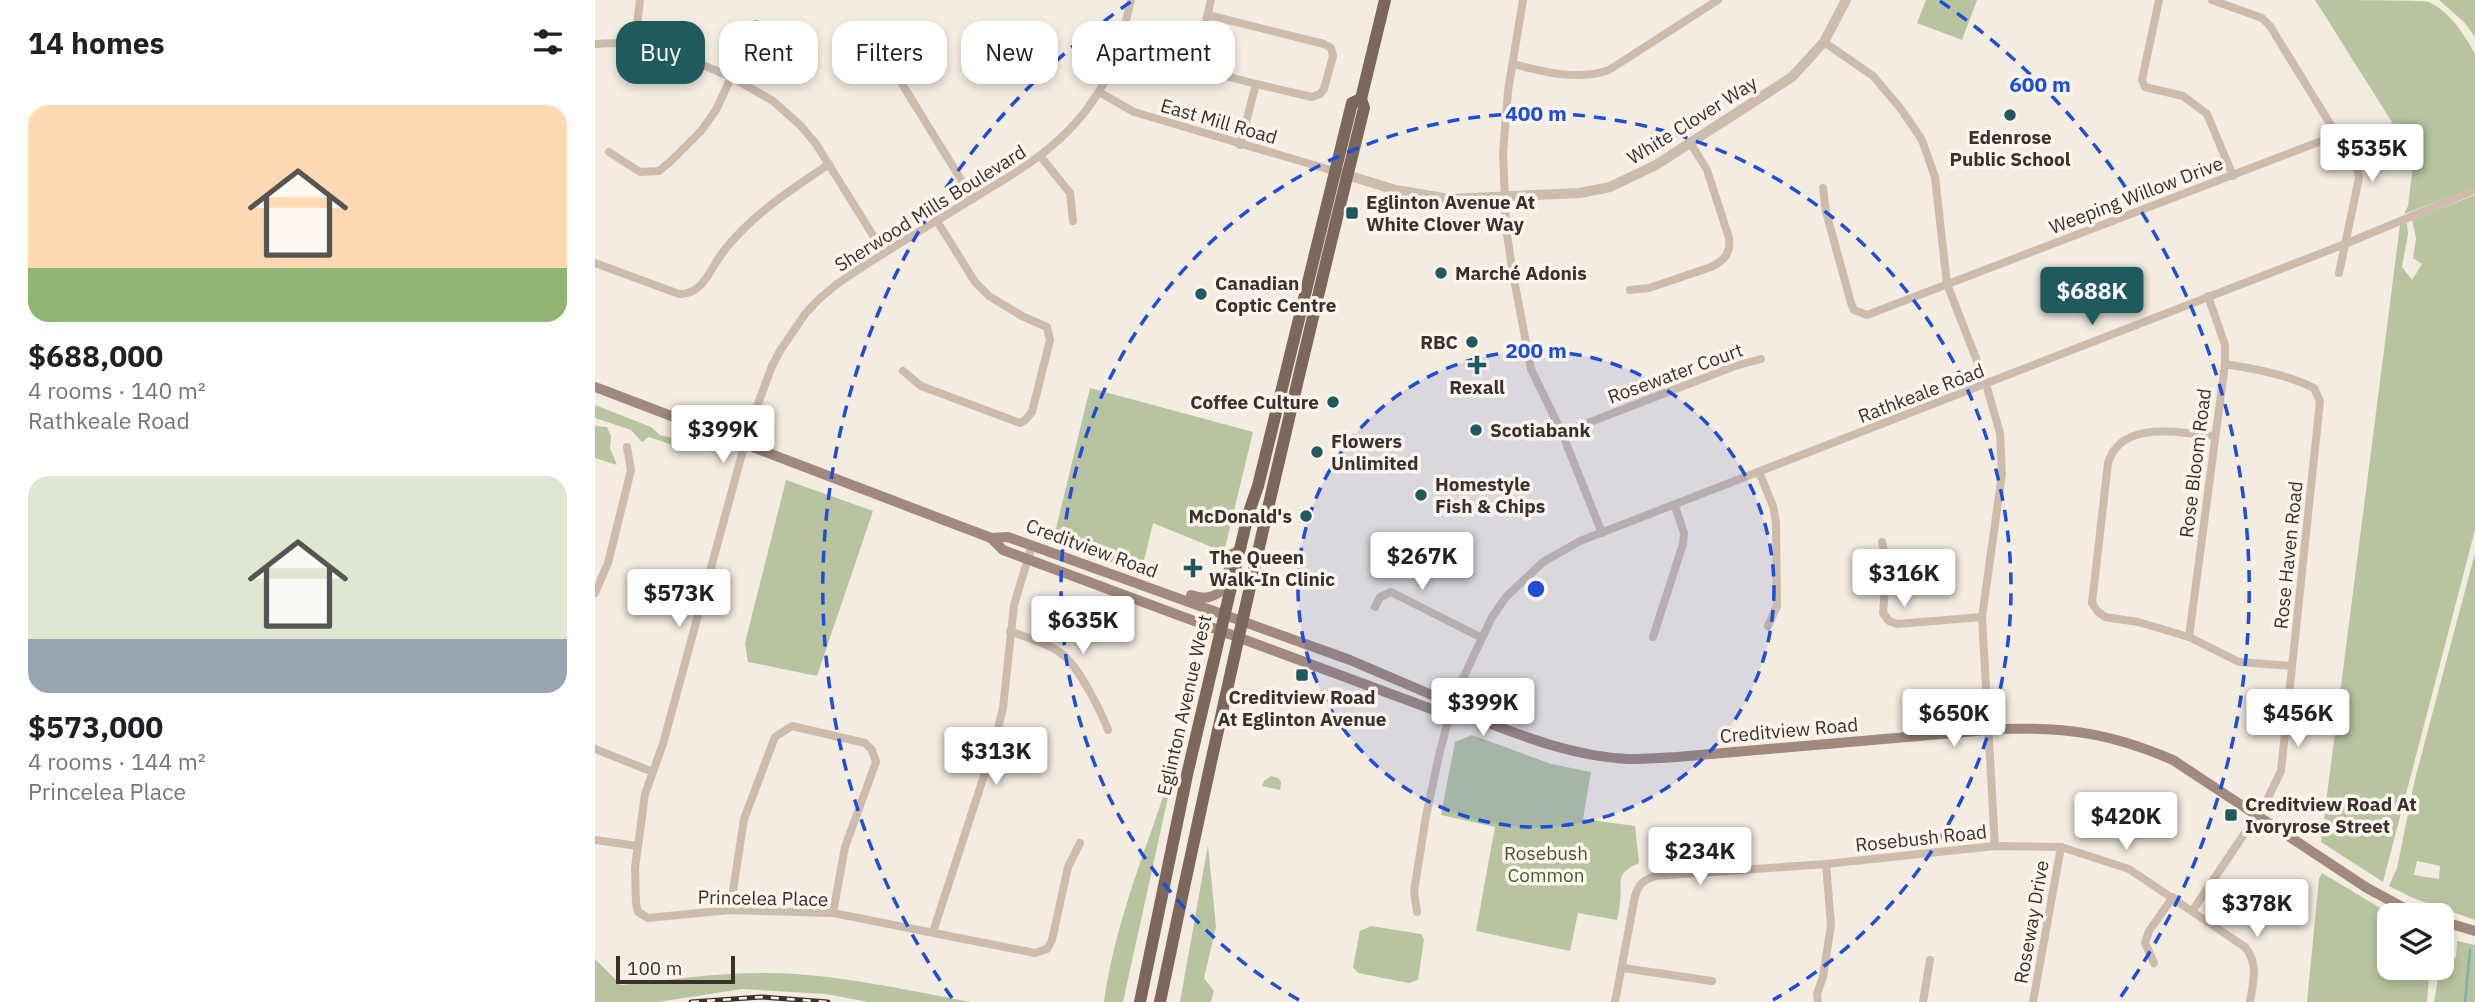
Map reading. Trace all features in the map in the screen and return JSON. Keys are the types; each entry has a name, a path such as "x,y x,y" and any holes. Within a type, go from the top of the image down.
{"main road":[{"name":"Eglinton Avenue West","path":"1140,1002 1187,775 1248,515 1341,173 1364,108 1361,99 1385,0"},
{"name":"Eglinton Avenue West","path":"1160,1002 1202,798 1307,337 1341,173"},
{"name":"Creditview Road","path":"595,387 991,538 1003,550 1220,632 1434,710 1450,708"},
{"name":"Creditview Road","path":"991,538 1008,537 1148,586 1375,671 1439,698 1450,708 1544,743 1599,755 1628,759 1691,756 1988,730 2041,728 2087,733 2140,746 2173,760 2367,888 2395,903"},
{"path":"1148,586 1163,585 1197,598 1210,598 1223,589 1232,554 1240,550"},
{"path":"2454,925 2475,931"}],"street":[{"path":"638,21 640,0"},
{"name":"Sherwood Mills Boulevard","path":"744,443 772,366 805,314 837,284 1041,156 1089,108 1112,68 1131,0"},
{"path":"1208,15 1331,48 1333,56 1325,89 1312,97 1195,68 1211,0"},
{"path":"1523,0 1508,91 1503,153 1504,197 1512,269 1531,369 1562,433 1602,533"},
{"path":"1513,64 1581,76 1597,75 1609,71 1718,0"},
{"name":"White Clover Way","path":"1341,173 1396,190 1463,199 1580,193 1610,187 1639,175 1691,144 1792,77 1824,42 1846,0"},
{"path":"2159,0 2142,80 2145,87 2183,96 2207,114 2233,176"},
{"path":"2211,0 2262,18 2270,26 2337,135 2355,158 2359,178 2339,273"},
{"path":"1824,42 1873,76 1901,109 1921,140 1935,177 1947,284 1986,384 2000,433 2002,474 1982,617 1995,846"},
{"path":"595,44 616,43"},
{"path":"609,152 640,172 659,171 701,131 716,110 728,84"},
{"path":"743,84 773,101 816,144 884,253"},
{"path":"902,84 973,199"},
{"path":"1240,145 1257,84"},
{"name":"East Mill Road","path":"1099,92 1134,112 1341,173"},
{"name":"Weeping Willow Drive","path":"1823,188 1826,212 1854,310 1867,314 2337,135"},
{"path":"1630,290 1649,288 1711,267 1720,263 1727,255 1730,247 1728,238 1707,170 1691,144"},
{"path":"1041,156 1070,193 1073,221"},
{"path":"595,263 679,294 692,293 700,289 724,250 755,217 829,164"},
{"name":"Rathkeale Road","path":"1417,912 1414,891 1433,782 1450,708 1492,617 1506,597 1543,562 1580,541 2345,244 2475,190"},
{"path":"903,371 921,386 1020,422 1032,412 1051,340 1047,327 1006,308 975,282 937,221"},
{"name":"Rose Bloom Road","path":"2189,637 2225,364 2225,345 2208,296"},
{"name":"Rosewater Court","path":"1562,433 1735,366 1761,359"},
{"name":"Rose Haven Road","path":"2193,910 2267,800 2281,771 2320,401 2315,388 2305,383 2271,372 2225,364"},
{"path":"2214,436 2166,430 2148,432 2117,444 2108,463 2092,603 2105,617 2149,625 2189,637 2239,662 2292,666"},
{"name":"Princelea Place","path":"744,443 667,730 645,794 635,868 638,912 643,916 658,917 730,910 833,913 1035,953 1047,949 1052,940 1068,867 1080,843"},
{"path":"595,593 608,563 631,470 627,447"},
{"path":"1759,472 1773,506 1776,523 1777,606 1768,626"},
{"path":"1653,636 1683,544 1684,533 1675,506"},
{"path":"1882,542 1887,564 1883,613 1889,621 1897,624 1982,617"},
{"path":"933,932 993,748 1003,708 1014,606 1032,545"},
{"path":"1375,607 1380,597 1391,592 1482,638"},
{"path":"1010,631 1053,648 1069,660 1101,712 1108,730"},
{"path":"730,910 744,819 775,737 792,726 865,743 872,750 876,762 845,847 833,913"},
{"path":"595,749 653,772"},
{"path":"595,840 637,846"},
{"name":"Rosebush Road","path":"1615,1002 1635,896 1638,885 1644,880 1655,876 1826,864 1995,846 2061,847 2129,869 2245,947 2253,957 2254,966 2250,1002"},
{"name":"Roseway Drive","path":"2033,1002 2061,847"},
{"path":"1818,1002 1817,994 1823,977 1831,925 1826,864"},
{"path":"2154,963 2145,943 2149,931 2173,897"},
{"path":"1923,1002 1930,960"},
{"path":"1623,968 1712,981"}],"green space":[{"path":"1926,0 1977,0 1962,40 1917,23"},
{"path":"2315,0 2429,2 2444,12 2456,25 2475,54 2475,187 2404,214 2408,206 2414,157"},
{"path":"2439,0 2475,0 2475,37 2464,22"},
{"path":"2475,195 2475,530 2383,882 2321,842 2400,225 2407,223 2408,234 2402,267 2412,280 2422,264 2413,258 2416,238 2412,220"},
{"path":"1090,388 1253,432 1224,552 1153,523 1141,573 1053,541"},
{"path":"595,405 651,427 660,435 676,439 678,447 649,437 642,442 631,430 595,418"},
{"path":"595,426 607,427 611,436 610,448 617,465 595,458"},
{"path":"786,480 873,511 817,676 748,662 745,643"},
{"path":"2475,553 2475,920 2454,913 2454,903 2427,903 2389,886 2397,868 2415,779","holes":["2417,861 2440,866 2439,879 2414,875"]},
{"name":"Rosebush Common","path":"1472,735 1551,764 1591,772 1583,819 1635,826 1639,863 1622,875 1617,920 1578,913 1570,951 1476,931 1495,827 1441,815 1455,742"},
{"path":"1178,736 1181,738 1123,1002 1104,1002 1120,928 1162,800"},
{"path":"1271,776 1281,782 1280,790 1262,786"},
{"path":"1208,845 1216,927 1204,978 1214,991 1211,1002 1180,1002"},
{"path":"2322,873 2377,906 2377,980 2429,980 2427,1002 2307,1002 2319,879"},
{"path":"1371,926 1421,934 1424,939 1418,980 1409,983 1358,973 1353,967 1360,931"},
{"path":"2457,941 2475,945 2475,1002 2434,1002 2438,980 2454,980"},
{"path":"595,959 621,985 733,974 795,974 871,983 971,1002 869,1002 826,994 742,989 658,1002 595,1002"}],"waterway":[{"path":"2465,1002 2470,950"}],"railway":[{"path":"691,1002 761,997 828,1002"}],"place":[{"name":"Edenrose Public School","path":"2010,115"},
{"name":"Eglinton Avenue At White Clover Way","path":"1352,213"},
{"name":"Marché Adonis","path":"1441,273"},
{"name":"Canadian Coptic Centre","path":"1201,294"},
{"name":"RBC","path":"1472,342"},
{"name":"Rexall","path":"1477,365"},
{"name":"Coffee Culture","path":"1333,402"},
{"name":"Scotiabank","path":"1476,430"},
{"name":"Flowers Unlimited","path":"1317,452"},
{"name":"Homestyle Fish & Chips","path":"1421,495"},
{"name":"McDonald's","path":"1306,516"},
{"name":"The Queen Walk-In Clinic","path":"1193,568"},
{"name":"Creditview Road At Eglinton Avenue","path":"1302,675"},
{"name":"Creditview Road At Ivoryrose Street","path":"2231,815"}]}
